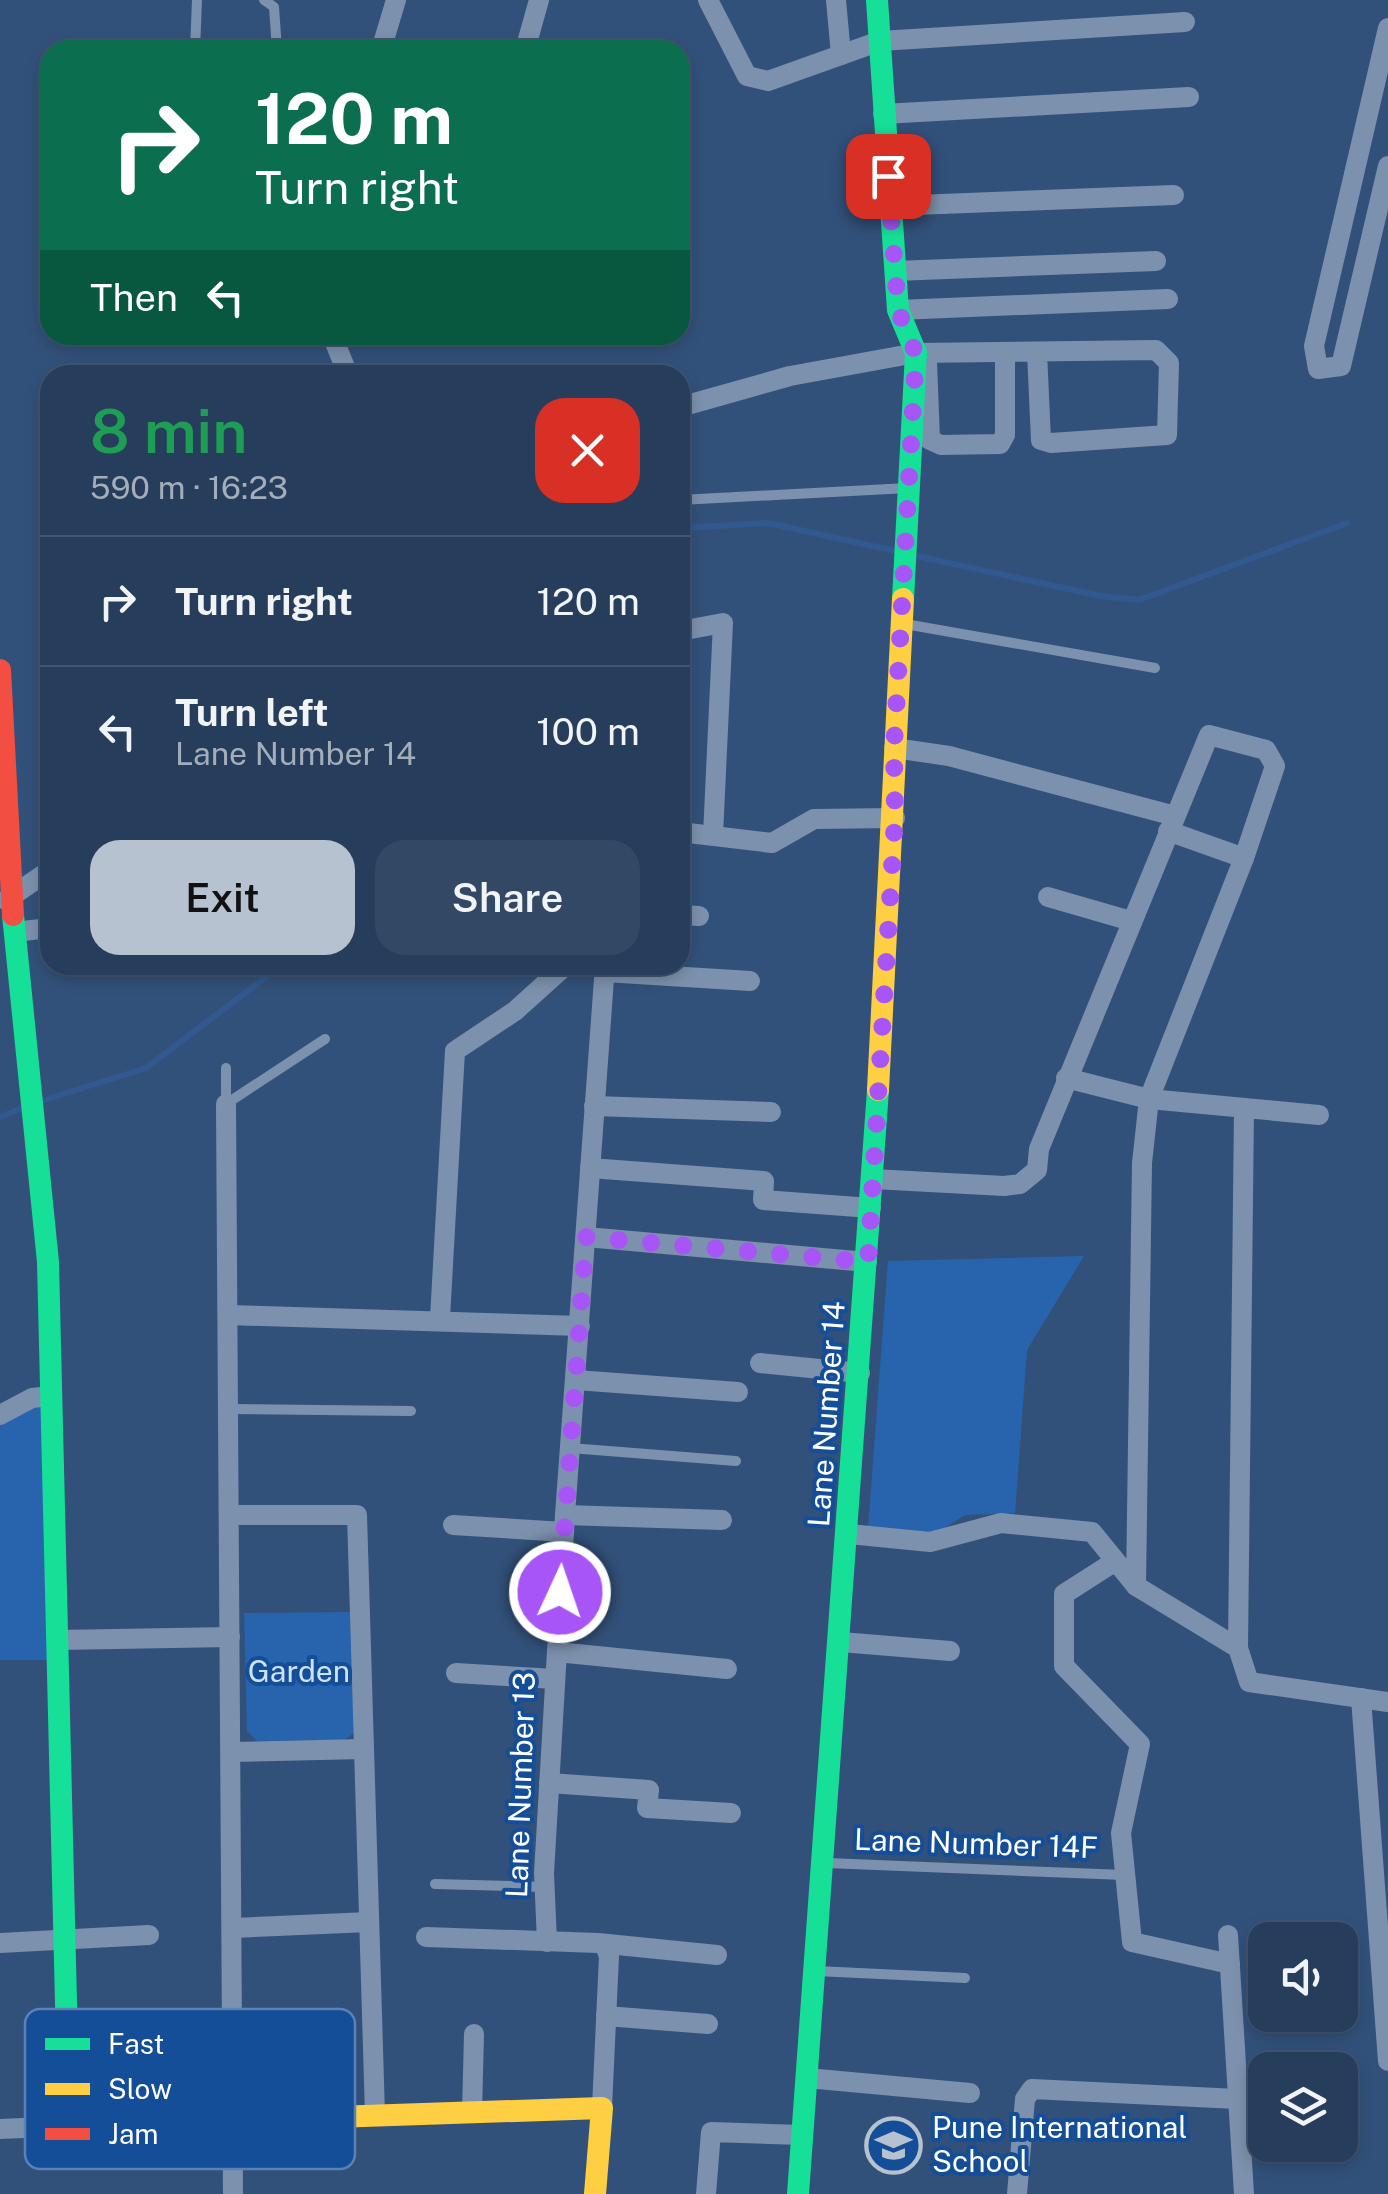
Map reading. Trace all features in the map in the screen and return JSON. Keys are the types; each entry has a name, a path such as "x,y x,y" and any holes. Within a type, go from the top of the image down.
{"street":[{"path":"384,40 396,0"},
{"path":"528,40 539,0"},
{"path":"708,0 747,76 756,81 768,81 880,42 1185,22"},
{"path":"836,0 841,55"},
{"name":"Lane Number 14","path":"798,2194 868,1262 895,818 894,748 921,353 898,310 878,0"},
{"path":"1388,28 1314,346 1318,369 1342,366 1388,166"},
{"path":"884,114 1189,98"},
{"path":"890,206 1174,194"},
{"path":"895,271 1156,260"},
{"path":"898,310 1168,299"},
{"path":"921,353 930,435 940,445 1004,440 1006,352"},
{"path":"690,404 790,376 921,353 1006,352 1036,352 1163,352 1169,363 1166,435 1045,442 1039,436 1036,352"},
{"path":"690,629 723,623 713,835"},
{"path":"0,670 6,900 14,932 42,1201 52,1396 67,2009"},
{"path":"873,1179 1020,1184 1037,1170 1039,1149 1066,1078 1209,734 1266,750 1275,766 1244,858 1149,1099 1142,1163 1136,1586"},
{"path":"894,748 948,756 1172,823 1244,858"},
{"path":"690,833 772,843 814,819 895,818"},
{"path":"6,900 40,877"},
{"path":"1048,897 1130,921"},
{"path":"14,932 40,929"},
{"path":"440,1318 454,1051 515,1011 555,975"},
{"name":"Lane Number 13","path":"547,1942 544,1887 564,1523 605,975"},
{"path":"672,975 750,982"},
{"path":"1066,1078 1149,1099 1319,1114"},
{"path":"226,1104 233,2009"},
{"path":"594,1106 771,1112"},
{"path":"1244,1109 1238,1648 1249,1682 1388,1702"},
{"path":"590,1168 764,1181 763,1200 871,1208"},
{"path":"586,1237 868,1262"},
{"path":"228,1315 440,1318 580,1326"},
{"path":"760,1363 860,1373"},
{"path":"576,1380 738,1392"},
{"path":"0,1415 32,1398 52,1396"},
{"path":"229,1515 357,1515 374,2115"},
{"path":"453,1525 722,1520"},
{"path":"849,1534 930,1542 1001,1524 1092,1532 1136,1586 1238,1648"},
{"path":"1114,1562 1064,1594 1064,1666 1140,1744 1121,1833 1132,1942 1230,1964"},
{"path":"57,1640 230,1637"},
{"path":"841,1642 950,1651"},
{"path":"557,1652 727,1669"},
{"path":"456,1673 556,1679"},
{"path":"1361,1698 1383,1918 1388,2061"},
{"path":"231,1752 364,1749"},
{"path":"549,1782 650,1790 647,1808 730,1813"},
{"path":"232,1928 369,1922"},
{"path":"0,1943 149,1935"},
{"path":"1228,1936 1244,2194"},
{"path":"426,1937 717,1955"},
{"path":"595,2194 609,1956 604,1946"},
{"path":"606,2016 708,2024"},
{"path":"472,2113 474,2034"},
{"path":"806,2078 970,2093"},
{"path":"1017,2194 1025,2099 1032,2088 1237,2100"},
{"path":"355,2116 602,2108"},
{"path":"0,2129 25,2128"},
{"path":"706,2194 711,2132 802,2135"},
{"path":"233,2169 233,2194"}],"lane":[{"path":"195,40 197,0"},
{"path":"264,0 274,7 276,40"},
{"path":"690,500 909,498"},
{"path":"902,624 1155,668"},
{"path":"226,1104 326,1039"},
{"path":"226,1068 226,1104"},
{"path":"228,1409 410,1411"},
{"path":"570,1448 736,1460"},
{"name":"Lane Number 14F","path":"824,1863 1125,1875"},
{"path":"436,1884 544,1887"},
{"path":"816,1971 965,1978"}],"green space":[{"path":"1084,1256 1027,1350 1015,1513 965,1515 935,1534 868,1529 888,1261"},
{"path":"48,1399 51,1660 0,1660 0,1419"},
{"name":"Garden","path":"350,1612 354,1733 344,1740 257,1741 247,1731 244,1613"}],"waterway":[{"path":"690,527 768,523 900,552"},
{"path":"912,555 1101,596 1139,600 1347,523"},
{"path":"38,1102 146,1068 269,975"},
{"path":"0,1117 22,1108"}],"traffic: fast":[{"path":"877,0 898,310 916,353 903,599"},
{"path":"13,915 48,1262 66,2009"},
{"path":"798,2194 878,1090"}],"traffic: slow":[{"path":"878,1090 903,599"},
{"path":"355,2116 602,2108 595,2194"}],"traffic: jam":[{"path":"0,670 13,915"}],"place":[{"name":"Pune International School","path":"893,2145"}],"route":[{"path":"560,1592 586,1237 868,1262 895,818 894,748 916,354 898,310 888,176"}]}
